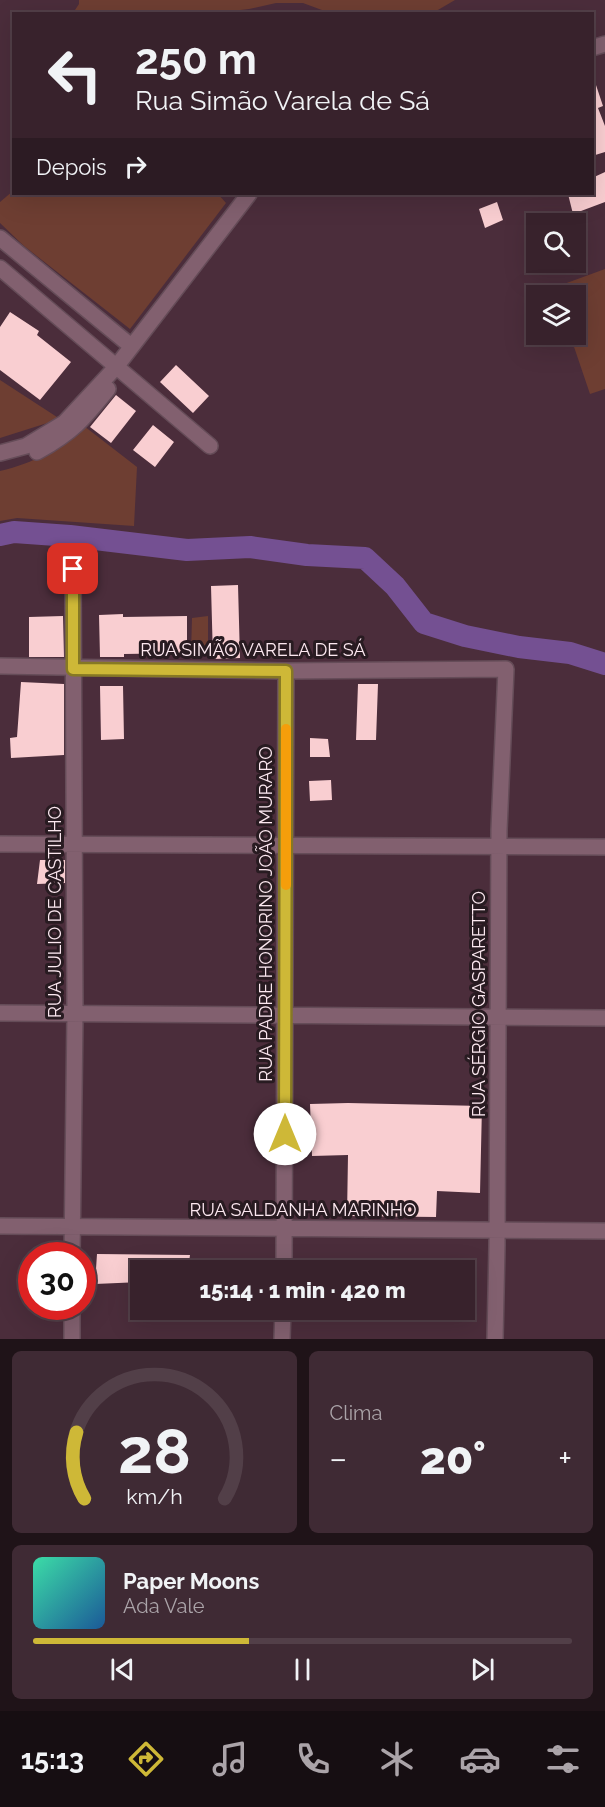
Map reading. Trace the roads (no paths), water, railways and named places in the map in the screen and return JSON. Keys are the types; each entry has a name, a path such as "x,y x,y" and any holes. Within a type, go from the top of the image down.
{"street":[{"path":"0,463 34,453 71,432 81,422 131,346 248,195"},
{"path":"0,238 131,346"},
{"path":"0,268 210,446"},
{"path":"0,453 26,446 64,423 118,369"},
{"name":"RUA JULIO DE CASTILHO","path":"72,1242 75,1014 73,569"},
{"name":"RUA SIMÃO VARELA DE SÁ","path":"0,666 286,671 506,669"},
{"name":"RUA SÉRGIO GASPARETTO","path":"495,1339 498,1230 500,847 506,669"},
{"name":"RUA PADRE HONORINO JOÃO MURARO","path":"284,1260 286,671"},
{"path":"0,844 605,847"},
{"path":"0,1013 605,1018"},
{"name":"RUA SALDANHA MARINHO","path":"0,1226 605,1231"},
{"path":"72,1320 72,1339"},
{"path":"282,1339 283,1320"}],"waterway":[{"path":"0,535 14,532 70,536 187,550 250,547 307,555 365,558 395,586 424,623 465,636 519,647 570,653 605,664"}]}
